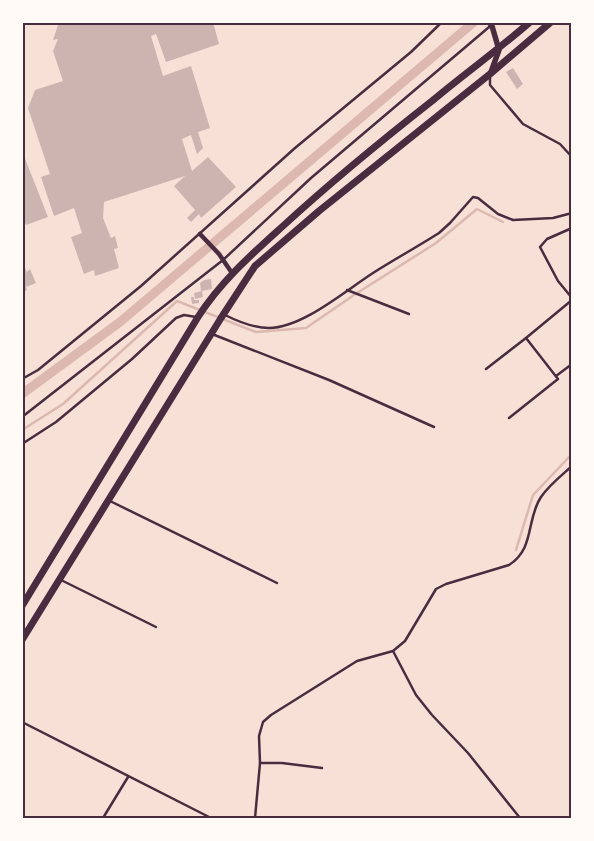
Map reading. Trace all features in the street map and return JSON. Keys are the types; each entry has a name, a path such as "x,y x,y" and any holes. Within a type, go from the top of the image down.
{"main road":[{"path":"22,606 207,302 232,273 314,198 433,100 499,50 530,22"},
{"path":"22,640 222,316 255,266 319,211 490,74 551,22"}],"street":[{"path":"490,74 499,50 492,24"},
{"path":"200,234 232,273"}],"lane":[{"path":"22,379 38,370 112,310 295,148 411,52 442,22"},
{"path":"22,417 223,260 311,178 492,24"},
{"path":"490,74 490,85 523,124 560,144 572,157"},
{"path":"222,316 252,327 270,328 306,318 438,233 450,223 473,197 478,198 498,214 513,220 554,218 572,213"},
{"path":"486,370 572,299 558,281 540,247 547,239 572,228"},
{"path":"347,290 409,314"},
{"path":"22,444 56,422 132,359 176,318 184,315 198,317"},
{"path":"211,334 329,380 434,427"},
{"path":"509,418 558,378 526,338"},
{"path":"556,376 572,364"},
{"path":"255,818 260,763 260,736 263,722 357,661 393,651 405,641 436,589 446,584 510,565 518,560 524,553 536,506 542,496 572,466"},
{"path":"108,500 277,583"},
{"path":"61,579 156,627"},
{"path":"393,651 416,695 468,753 520,818"},
{"path":"22,722 211,818"},
{"path":"260,763 282,763 322,768"},
{"path":"103,818 128,776"}],"building":[{"path":"59,22 129,22 130,25 139,22 213,22 219,44 166,62 156,34 151,36 163,76 191,66 210,128 198,132 203,148 197,154 191,135 182,139 192,171 208,157 236,187 201,218 199,214 191,222 187,218 195,210 174,186 185,176 104,202 103,218 111,238 115,236 118,248 114,249 119,268 95,276 94,270 84,274 71,237 82,233 74,208 54,216 41,177 50,174 28,108 35,90 63,81 53,51 58,39 53,40"},
{"path":"513,68 523,84 517,89 506,72"},
{"path":"22,151 48,217 26,225 22,218"},
{"path":"22,262 27,272 30,269 36,283 26,287 27,290 22,293"},
{"path":"211,279 212,289 201,291 200,283"},
{"path":"202,291 203,297 195,299 194,293"},
{"path":"191,297 194,297 194,300 199,300 199,303 192,304"}],"waterway":[{"path":"22,394 120,322 474,22"},
{"path":"22,430 63,404 177,301 256,332 306,328 436,243 477,209 503,222"},
{"path":"516,550 533,495 572,454"}]}
